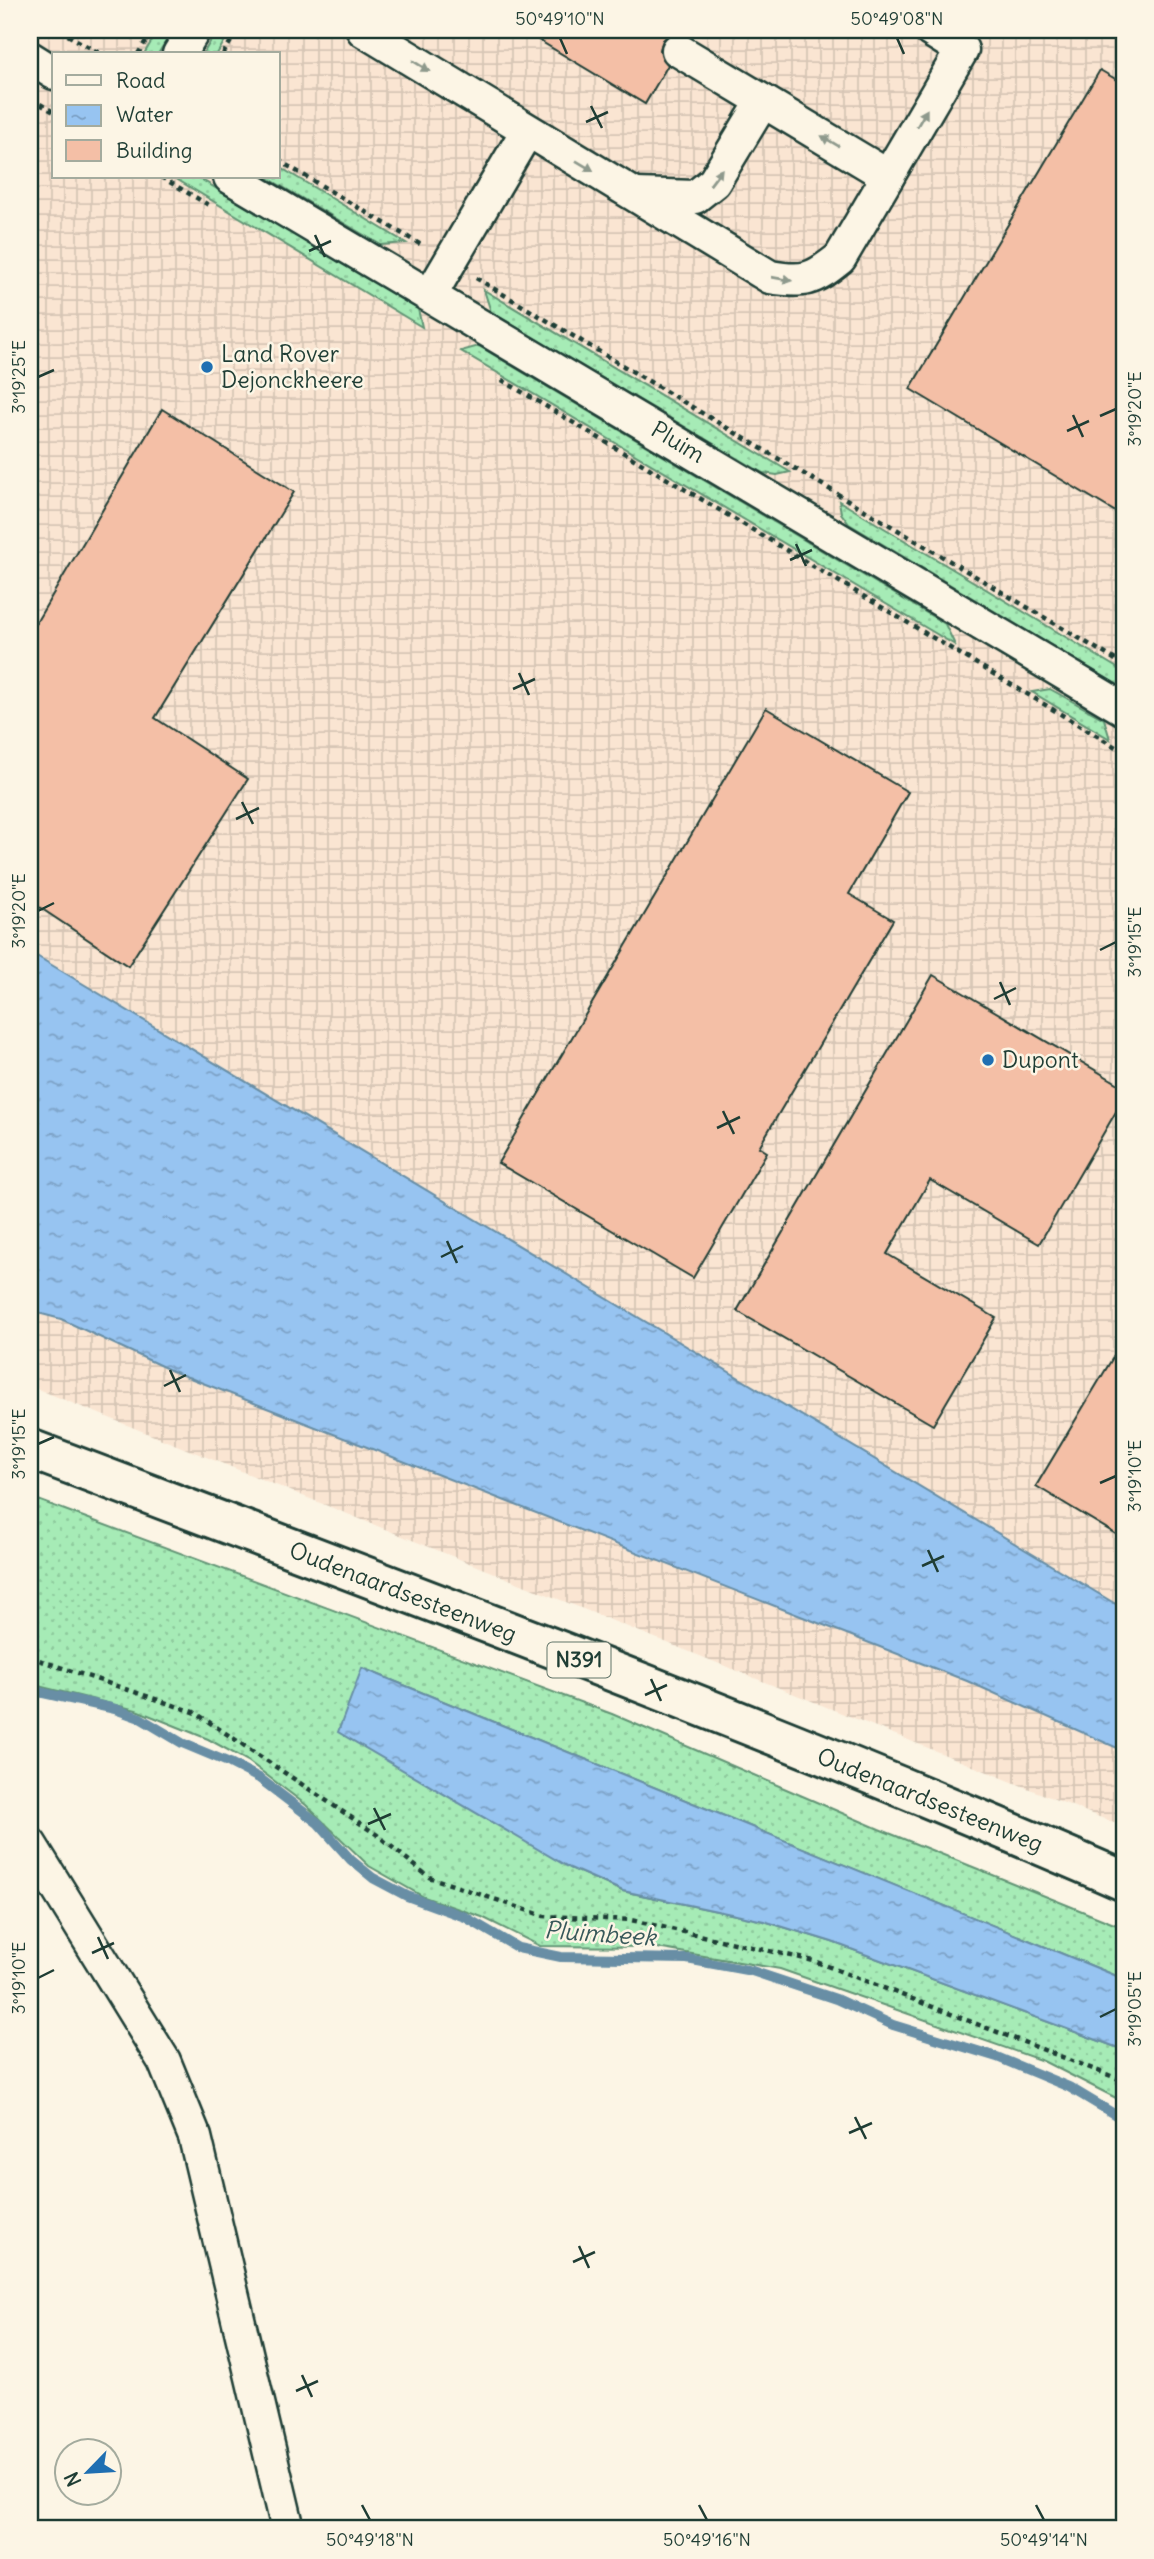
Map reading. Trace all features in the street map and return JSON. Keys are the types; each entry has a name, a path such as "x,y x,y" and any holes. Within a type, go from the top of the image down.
{"main road":[{"name":"Oudenaardsesteenweg","path":"30,1449 391,1586 929,1798 1124,1881"}],"street":[{"path":"180,52 194,30"},
{"path":"363,30 770,277 799,282 820,274 840,258 962,50 930,30"},
{"path":"678,50 888,176"},
{"path":"30,58 52,72"},
{"path":"632,194 695,197 714,183 764,101"},
{"path":"430,294 527,131"},
{"name":"Pluim","path":"232,178 1124,709"},
{"path":"30,1844 164,2061 195,2137 288,2529"}],"path":[{"path":"59,30 98,52"},
{"path":"139,52 153,30"},
{"path":"224,52 238,30"},
{"path":"280,161 1124,665"},
{"path":"163,178 221,212"},
{"path":"494,376 1124,752"},
{"path":"30,1657 194,1712 376,1834 429,1877 544,1916 631,1920 814,1961 1124,2081"}],"shaded area":[{"path":"30,30 1124,30 1124,1827 30,1386"}],"green space":[{"path":"158,30 173,30 159,52 145,52"},
{"path":"217,30 231,30 218,52 204,52"},
{"path":"280,167 406,243 381,245 268,178 280,178"},
{"path":"175,178 199,178 418,309 422,327"},
{"path":"484,290 790,472 777,475 763,473 491,312"},
{"path":"479,346 945,624 955,645 461,351"},
{"path":"839,501 1124,672 1124,689 849,524 841,513"},
{"path":"1050,689 1104,719 1110,739 1032,692"},
{"path":"30,1497 612,1714 879,1829 1124,1928 1124,1979 362,1668 570,1868 622,1891 764,1921 832,1942 1124,2050 1124,2102 1043,2061 780,1969 651,1947 540,1946 482,1917 424,1897 369,1866 306,1805 248,1761 208,1739 136,1710 30,1684"}],"water":[{"path":"30,952 1124,1609 1124,1751 967,1681 172,1371 61,1319 30,1311"},
{"path":"362,1668 1124,1979 1124,2050 832,1942 764,1921 623,1891 570,1868 338,1732"}],"building":[{"path":"522,30 690,30 687,34 670,34 663,40 660,50 668,65 645,104"},
{"path":"1100,70 1124,84 1124,517 910,389"},
{"path":"162,409 294,492 155,718 248,779 128,966 30,901 30,633"},
{"path":"766,708 908,792 849,894 893,920 759,1147 767,1152 693,1278 498,1163"},
{"path":"933,975 1124,1087 1124,1098 1039,1244 930,1180 887,1254 996,1318 933,1425 737,1311"},
{"path":"1124,1339 1124,1539 1036,1486"}],"waterway":[{"name":"Pluimbeek","path":"30,1690 115,1709 140,1718 182,1743 259,1778 318,1823 351,1860 373,1878 407,1896 465,1917 518,1948 561,1957 687,1959 752,1971 836,1999 893,2025 997,2057 1069,2087 1124,2120"}],"place":[{"name":"Land Rover Dejonckheere","path":"207,367"},
{"name":"Dupont","path":"988,1060"}]}
